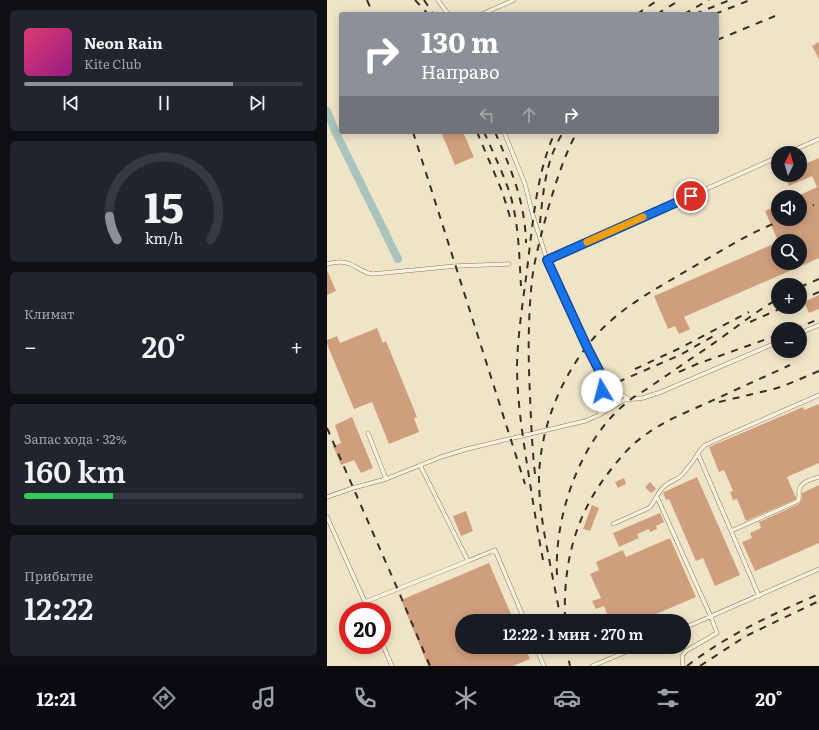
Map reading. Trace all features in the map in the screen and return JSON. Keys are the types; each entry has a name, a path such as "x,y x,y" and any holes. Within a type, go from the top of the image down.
{"lane":[{"path":"438,0 447,12"},
{"path":"486,12 513,0"},
{"path":"505,134 521,171 547,260 587,347 607,383 630,400"},
{"path":"803,146 819,139"},
{"path":"547,260 771,160"},
{"path":"327,264 334,262 349,264 363,272 373,274 456,266 509,264"},
{"path":"807,330 819,325"},
{"path":"327,497 386,479 441,457 467,449 585,421 599,415 624,400 643,398 661,392 771,345"},
{"path":"599,415 602,376"},
{"path":"613,524 649,508 666,484 682,475 705,445 819,395"},
{"path":"368,433 386,479"},
{"path":"698,454 759,596"},
{"path":"420,465 468,561"},
{"path":"731,531 798,501 801,486 806,482 819,477"},
{"path":"657,497 711,616 717,633 686,651 682,656 683,666"},
{"path":"327,517 365,602 495,550 522,614"},
{"path":"691,625 819,569"},
{"path":"387,654 392,666"},
{"path":"539,654 544,666"},
{"path":"592,666 621,654"}],"building":[{"path":"819,42 819,59 812,46"},
{"path":"442,134 464,134 474,157 455,165"},
{"path":"819,158 819,258 807,263 807,234 775,234 772,226 807,226 807,192 817,187 812,176 807,178 807,163"},
{"path":"787,182 798,182 789,186"},
{"path":"771,208 771,225 765,211"},
{"path":"771,245 771,270 792,270 684,317 690,329 679,334 675,326 668,329 654,296"},
{"path":"327,270 336,291 327,295"},
{"path":"819,295 819,309 809,313 807,309 807,301"},
{"path":"377,328 383,343 386,341 417,417 414,418 419,432 389,444 372,402 354,409 327,344 327,340 337,336 340,343"},
{"path":"819,404 819,463 787,477 795,496 796,495 796,499 746,521 737,499 733,500 730,492 733,491 724,470 719,472 709,447 803,407 804,410"},
{"path":"352,417 373,468 361,473 354,460 341,465 333,446 341,443 335,425"},
{"path":"697,477 740,575 715,586 703,558 696,561 669,499 666,500 663,493"},
{"path":"624,478 626,484 618,488 615,482"},
{"path":"650,482 656,489 651,493 645,487"},
{"path":"819,485 819,543 755,571 742,542 752,538 750,533 761,528 759,522 799,504 802,499 802,493"},
{"path":"592,505 599,508 590,531 583,529"},
{"path":"466,511 473,531 461,536 453,516"},
{"path":"660,513 664,522 656,526 657,529 650,532 649,529 637,534 639,538 619,547 613,533"},
{"path":"670,538 696,597 656,614 607,614 604,606 596,609 592,601 601,598 590,574 599,570 596,562 623,550 626,557"},
{"path":"489,563 511,614 455,614 455,654 528,654 530,659 513,666 428,666 401,600"}],"waterway":[{"path":"327,111 335,131 398,259"}],"railway":[{"path":"367,0 372,12"},
{"path":"415,0 426,12"},
{"path":"424,0 432,12"},
{"path":"640,12 658,0"},
{"path":"660,12 680,0"},
{"path":"688,12 709,0"},
{"path":"700,12 730,0"},
{"path":"719,12 750,0"},
{"path":"719,39 775,16"},
{"path":"414,134 525,484"},
{"path":"478,134 502,191 510,217"},
{"path":"485,134 509,191 515,214 521,286"},
{"path":"496,134 512,172 520,199 526,243"},
{"path":"543,560 522,427 517,365 520,323 535,207 544,161 554,134"},
{"path":"540,223 543,192 548,169 551,157 562,134"},
{"path":"535,474 529,366 529,323 532,280 539,244 557,179 576,134"},
{"path":"807,208 814,205"},
{"path":"560,614 543,525 539,478 544,436 550,416 567,376 591,341 605,326 624,310 655,289 751,234 771,225"},
{"path":"807,284 819,279"},
{"path":"807,297 819,292"},
{"path":"557,575 557,552 560,528 566,503 574,479 597,435 613,416 632,398 771,303"},
{"path":"635,369 678,349 749,312"},
{"path":"750,322 771,313"},
{"path":"807,324 819,319"},
{"path":"618,382 680,355 717,334"},
{"path":"679,372 771,338"},
{"path":"565,614 566,577 574,538 581,520 600,484 629,448 655,428 677,416 790,365"},
{"path":"719,402 774,389 819,371"},
{"path":"327,428 430,666"},
{"path":"687,666 718,644 734,635 768,617 819,594"},
{"path":"700,666 746,636 819,601"},
{"path":"567,654 570,666"}],"slow traffic":[{"path":"587,242 643,217"}],"route":[{"path":"602,391 602,376 547,260 691,196"}]}
